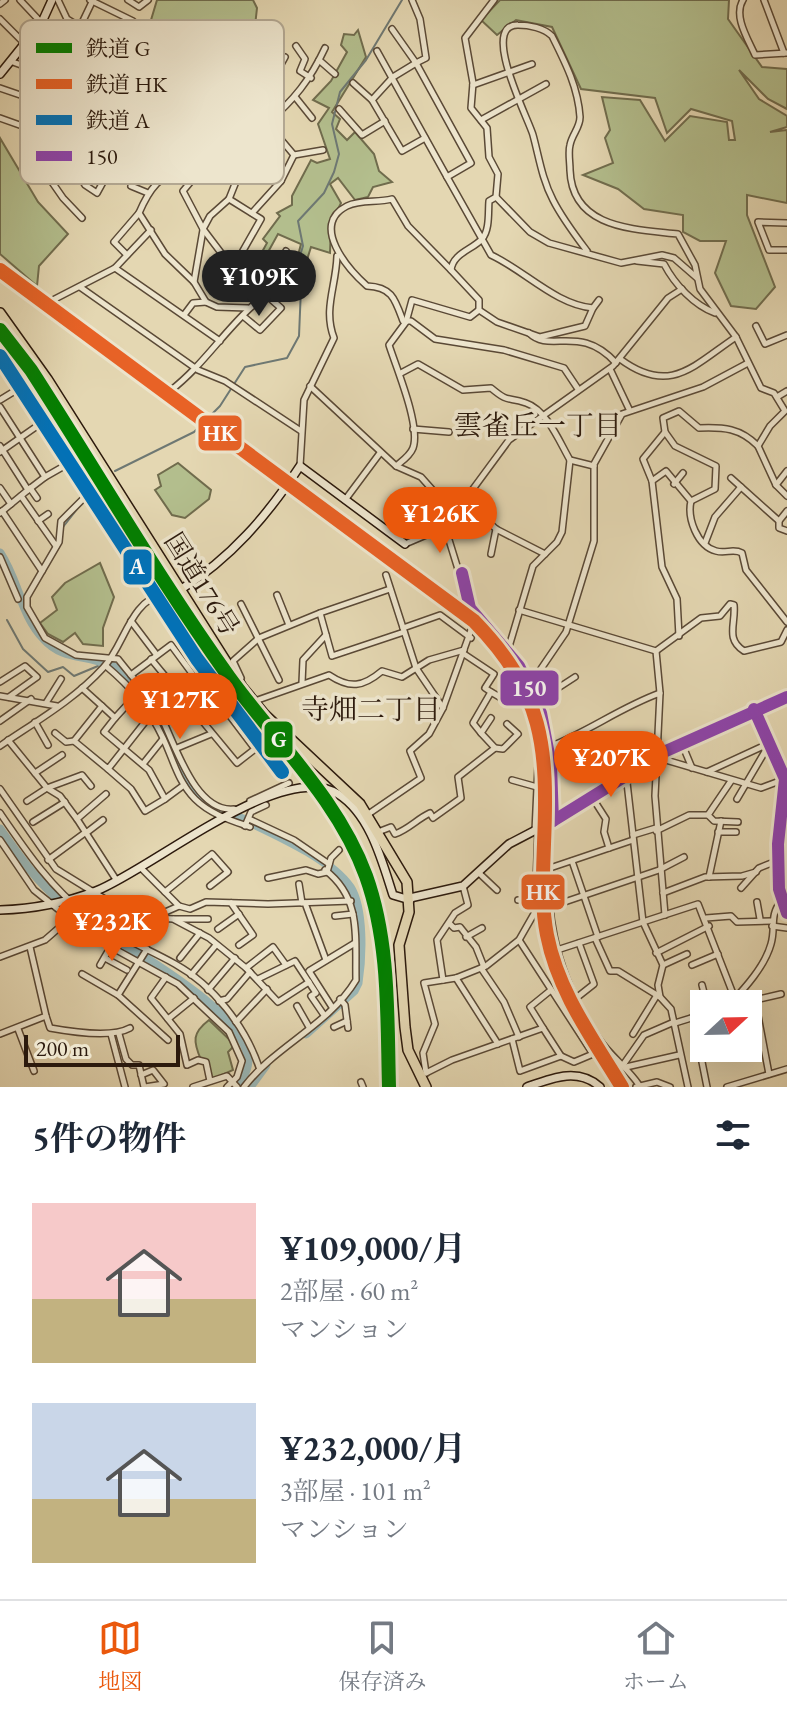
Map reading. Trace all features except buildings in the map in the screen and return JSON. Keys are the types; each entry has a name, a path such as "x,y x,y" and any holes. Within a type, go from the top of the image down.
{"highway":[{"name":"国道176号","path":"0,313 47,379 242,687 367,815 407,882 410,899"},
{"path":"410,899 399,945 408,1050 424,1079"}],"street":[{"path":"0,4 5,0"},
{"path":"20,0 40,20"},
{"path":"43,20 55,0 69,20"},
{"path":"128,0 139,7 148,0"},
{"path":"372,100 393,77 426,58 420,19 412,0"},
{"path":"494,0 465,38 473,85 471,108 487,128 489,157 498,174 496,197 530,232 549,243 587,251 621,263 662,255 674,258 698,278"},
{"path":"743,0 739,10 742,24 755,55 785,53 764,0"},
{"path":"83,20 91,1 131,20"},
{"path":"127,18 134,4"},
{"path":"0,19 20,39"},
{"path":"587,251 552,198 536,154 533,135 508,73 503,39 509,27 516,25 545,30 552,36 577,93 580,120 570,145 571,189 592,213 622,228 652,234 678,234 717,314 736,337 761,388 777,397 786,411 770,426 758,446"},
{"path":"392,29 416,63 471,163 447,177"},
{"path":"296,46 305,59 300,71 311,78"},
{"path":"0,74 20,48"},
{"path":"284,108 311,78 325,48"},
{"path":"377,51 491,255 505,260 571,303 593,308"},
{"path":"319,60 335,74"},
{"path":"10,61 20,65"},
{"path":"473,85 532,64"},
{"path":"353,83 372,100 402,151 425,138"},
{"path":"480,120 546,84"},
{"path":"0,88 20,95"},
{"path":"296,98 312,118"},
{"path":"339,109 362,135 385,121"},
{"path":"0,118 20,125"},
{"path":"284,143 294,155"},
{"path":"294,155 323,150"},
{"path":"284,175 294,155"},
{"path":"54,184 82,218"},
{"path":"84,184 97,193 105,184"},
{"path":"130,184 129,186 148,193"},
{"path":"127,255 114,242 139,213 148,193 156,184"},
{"path":"189,184 183,191 203,229 228,262 236,263 261,219 229,199"},
{"path":"194,282 203,229 210,216 229,199 235,184"},
{"path":"251,213 278,184"},
{"path":"451,270 458,256 482,239 487,230 489,201 496,197"},
{"path":"479,310 479,300 408,226 392,199 344,207 335,218 333,236 343,264 367,286 382,287 394,295 403,321 435,339 504,350 564,368 578,389"},
{"path":"139,213 165,254 194,282 206,302"},
{"path":"787,223 758,222 769,250 787,250"},
{"path":"49,302 115,268 151,230"},
{"path":"0,266 170,391 198,370 249,308 279,284 282,275 278,267 286,251"},
{"path":"180,590 221,562 260,523 300,466 304,400 334,338 326,318 336,278 337,252"},
{"path":"636,261 645,265 664,264 700,307 717,314"},
{"path":"115,268 220,341"},
{"path":"80,287 198,370 225,381 301,431"},
{"path":"300,466 405,544 445,527 509,440 610,369 668,298 682,289"},
{"path":"243,316 260,330 281,308 266,295"},
{"path":"396,466 413,448 413,429 401,373 389,345 407,321 412,300 470,317 479,310"},
{"path":"479,310 497,322 545,337 567,328 585,326 599,300"},
{"path":"184,315 193,303 249,308"},
{"path":"756,326 765,344 787,335"},
{"path":"528,332 539,341 588,342 642,375 683,373 736,337"},
{"path":"0,347 13,370 18,389 87,495"},
{"path":"530,685 569,624 594,541 594,466 622,414 629,409 703,387 748,363"},
{"path":"401,373 418,364 463,390 491,388 507,401 527,403 544,416 570,460 562,532 533,566 508,650"},
{"path":"610,369 629,409"},
{"path":"310,386 380,453 396,466 421,477 454,514"},
{"path":"0,400 18,389"},
{"path":"777,397 787,391"},
{"path":"0,407 45,477"},
{"path":"787,496 776,485 758,446 748,436 726,426 699,428 679,411 663,418 665,432 675,446 716,466 715,489 691,501 688,512 704,544 717,551 736,550 742,553 746,570 787,622"},
{"path":"37,498 1,450 40,424"},
{"path":"413,429 449,432"},
{"path":"665,432 643,459 652,481 662,567 677,599 679,636"},
{"path":"345,500 380,453"},
{"path":"570,460 594,466"},
{"path":"42,571 1,512 45,477 66,465"},
{"path":"652,481 666,471 691,501"},
{"path":"776,485 787,471"},
{"path":"674,484 683,473"},
{"path":"731,478 779,521"},
{"path":"95,482 87,495 61,521 56,546 27,597 28,612 45,638 76,655 108,662 118,659 177,748 195,786 204,797 227,810 289,783"},
{"path":"704,544 715,517 741,487"},
{"path":"0,488 11,504"},
{"path":"21,496 37,524 56,546"},
{"path":"465,499 496,529 545,554"},
{"path":"24,514 30,510"},
{"path":"787,511 779,521 779,528 787,531"},
{"path":"37,524 48,514"},
{"path":"445,527 469,604 476,616 508,650 530,685 539,708 549,747 551,822 548,907 557,950 575,999 601,1043 625,1066 637,1086 657,1082 670,1087"},
{"path":"491,554 496,529"},
{"path":"43,542 50,538"},
{"path":"0,557 18,599"},
{"path":"386,575 416,668 443,708"},
{"path":"242,687 233,661 259,638 390,589"},
{"path":"0,746 82,688 108,662 143,605 164,593 202,652 216,648"},
{"path":"277,595 289,625"},
{"path":"241,604 279,680"},
{"path":"656,651 701,618 720,616 730,604 734,605 735,614 732,637 736,646 744,651 781,642 787,630"},
{"path":"519,610 656,651"},
{"path":"320,613 332,656 440,615 471,638"},
{"path":"367,815 421,778 410,751 429,734 443,708 471,638 476,616"},
{"path":"108,769 155,714 179,697 199,683 205,683 255,749 237,763 179,697 131,621"},
{"path":"302,683 303,660 326,635"},
{"path":"131,675 171,645 199,683"},
{"path":"656,651 660,693 656,830 665,915"},
{"path":"254,701 329,675 351,686 363,685 382,671 402,677 446,653 464,652 494,674 485,688 508,702 522,696 532,721"},
{"path":"108,662 155,714 184,785 201,804 247,827 251,812 266,805"},
{"path":"0,682 25,666 39,680 9,697"},
{"path":"539,708 555,690 575,677"},
{"path":"46,703 61,679"},
{"path":"82,688 115,718"},
{"path":"491,692 473,723 495,748 503,749 518,734 507,724"},
{"path":"549,747 578,735 629,704 660,693"},
{"path":"137,694 104,732 143,764 165,799"},
{"path":"0,696 58,706"},
{"path":"0,910 52,904 90,893 141,868 227,818 293,787 326,788 354,809 377,848 393,895 410,899 463,886 480,874 509,844 551,822 590,794 682,744 754,709 787,697"},
{"path":"0,721 31,699"},
{"path":"55,733 66,742 74,741 102,706"},
{"path":"754,709 785,779 779,860 780,898 787,913"},
{"path":"481,733 491,718"},
{"path":"35,722 48,745"},
{"path":"177,748 211,734"},
{"path":"143,764 163,739"},
{"path":"8,740 47,788 65,802 117,881"},
{"path":"74,741 131,789 145,811 184,785"},
{"path":"707,772 770,743"},
{"path":"737,799 770,743"},
{"path":"682,744 692,768"},
{"path":"377,833 391,827 395,834 411,828 422,816 430,813 433,818 449,809 461,798 458,777 495,748"},
{"path":"35,773 62,755"},
{"path":"658,758 761,788 785,779"},
{"path":"538,766 535,912 519,940 483,968 456,978 424,983 435,1024 423,1053 424,1079 498,1044 543,1028"},
{"path":"626,774 643,922 663,965 658,996 633,1034"},
{"path":"27,801 47,788 82,775 91,786"},
{"path":"512,780 537,787"},
{"path":"708,815 731,781"},
{"path":"0,789 48,860 90,893 121,909 159,918 208,919"},
{"path":"590,794 606,819 604,832 609,848"},
{"path":"77,819 103,795"},
{"path":"33,822 65,802"},
{"path":"0,813 40,870 67,899 89,917 170,961 208,990 253,1047 259,1067"},
{"path":"547,869 609,848 689,815 708,815 714,821 738,822"},
{"path":"244,1087 259,1067 342,1002 359,980 353,914 346,889 294,840 249,819"},
{"path":"48,860 103,820"},
{"path":"709,877 721,821"},
{"path":"718,832 736,832"},
{"path":"0,840 23,876 69,919 164,976 194,998 237,1044 242,1068 235,1084 227,1087"},
{"path":"268,878 306,870 320,874 328,869 339,850"},
{"path":"165,892 212,854 228,872 210,886"},
{"path":"535,912 659,870 684,857"},
{"path":"741,888 768,863 779,860"},
{"path":"572,861 610,971 618,971 658,996 671,1009 688,1087"},
{"path":"141,868 179,906 190,909 206,902 304,904 351,901"},
{"path":"663,893 709,877 742,876 756,872"},
{"path":"480,874 497,890"},
{"path":"299,884 326,960"},
{"path":"742,990 759,968 771,944 772,913 787,884"},
{"path":"443,980 437,940 455,913 468,905 463,886"},
{"path":"518,900 535,900"},
{"path":"757,902 760,919"},
{"path":"231,903 253,935 239,945"},
{"path":"557,950 698,904 709,926 728,990"},
{"path":"151,933 159,918 179,906"},
{"path":"218,929 239,914"},
{"path":"335,916 353,914"},
{"path":"706,918 731,916 737,922 760,919 787,928"},
{"path":"0,957 53,935 69,919"},
{"path":"173,919 200,933 235,958 278,1002 309,982"},
{"path":"449,923 454,928 460,927 476,947 483,968 504,1002 516,1038 520,1071 561,1056"},
{"path":"656,953 709,926"},
{"path":"466,937 482,928"},
{"path":"180,958 200,933"},
{"path":"519,940 593,1054 574,1062 561,1056 530,1007 551,990"},
{"path":"332,1007 309,971 355,943"},
{"path":"575,999 594,984 579,943"},
{"path":"191,976 216,945"},
{"path":"100,965 111,946"},
{"path":"30,947 50,1028 111,1034 119,1034 130,1028"},
{"path":"219,1001 227,999 248,970 273,947 286,965"},
{"path":"118,995 146,950"},
{"path":"663,965 687,954"},
{"path":"692,965 718,954"},
{"path":"105,958 127,970"},
{"path":"208,990 235,958"},
{"path":"170,961 151,998 180,1034 187,1065 198,1060 206,1062 210,1081"},
{"path":"258,979 295,961 316,993 311,996 324,1015"},
{"path":"82,974 118,995 168,1040"},
{"path":"456,978 498,1044"},
{"path":"702,985 703,990"},
{"path":"236,1022 267,989"},
{"path":"762,998 781,994"},
{"path":"168,1019 194,998"},
{"path":"334,1027 347,1025 342,1002"},
{"path":"297,1006 309,1027"},
{"path":"0,1034 46,1016"},
{"path":"625,1066 644,1035 690,1018"},
{"path":"18,1029 34,1071"},
{"path":"111,1034 125,1087"},
{"path":"119,1034 126,1059 139,1065 141,1075 144,1087 164,1084 153,1070 141,1075"},
{"path":"762,1037 769,1074"},
{"path":"625,1066 679,1055"},
{"path":"702,1062 707,1087"},
{"path":"727,1087 787,1069"},
{"path":"527,1087 571,1074 593,1081 600,1087"},
{"path":"193,1087 227,1076 235,1084"},
{"path":"757,1077 760,1087"}],"green space":[{"path":"157,0 253,0 257,8 256,20 151,20"},
{"path":"500,0 729,0 728,19 762,67 787,69 787,109 768,99 739,70 759,99 787,116 787,127 770,132 787,130 787,203 747,195 747,215 775,287 756,309 731,306 715,273 726,241 700,241 683,232 683,215 644,209 618,189 583,175 613,163 605,138 610,130 602,97 640,100 665,141 690,116 727,122 729,140 735,140 732,121 691,109 667,133 655,98 581,89 552,27 516,20 497,35 481,20"},
{"path":"358,30 366,57 332,112 340,119 336,129 347,140 355,132 374,154 379,171 392,182 373,187 368,197 355,200 338,178 330,184 341,203 331,224 330,253 311,247 305,266 296,263 301,244 278,234 262,263 257,261 267,243 263,239 280,216 277,213 292,205 292,196 311,160 317,163 330,159 318,124 329,108 313,100 331,81 347,52 341,45 344,34 354,35"},
{"path":"0,138 20,172 20,184 27,184 38,202 68,234 39,266 37,286 0,254"},
{"path":"178,463 211,490 209,499 185,518 172,515 155,490 161,486 158,475"},
{"path":"100,563 114,597 103,628 103,646 83,644 75,633 63,642 48,634 40,623 57,610 52,597 65,583"},
{"path":"209,1020 235,1045 228,1052 233,1070 211,1080 206,1061 201,1060 196,1048 197,1033"}],"waterway":[{"path":"115,471 194,432 220,406 245,367 287,358 299,336 301,288 295,271 303,246 298,221 324,193 334,172 339,154 332,124 340,92 366,60 402,0"},
{"path":"88,497 96,485"},
{"path":"63,527 81,504"},
{"path":"45,571 61,541"},
{"path":"0,553 30,619 44,639 64,653 110,665 133,683 151,711 179,771 200,799 301,848 329,866 350,887 360,920 358,983 354,991 306,1034"},
{"path":"7,620 23,649 48,672 63,667 74,676 98,666"},
{"path":"0,829 37,878 64,904 201,996 225,1019 242,1040 248,1061 244,1076 234,1087"},
{"path":"250,1087 266,1065"}],"rail line":[{"name":"HK","path":"0,270 474,621 497,647 528,698 542,750 545,778 543,901 552,956 578,1014 622,1087"},
{"name":"G","path":"0,330 31,370 203,640 323,796 354,848 374,901 383,954 389,1087"},
{"name":"A","path":"0,356 197,659 282,772"}],"transit line":[{"name":"150","path":"462,573 470,608 519,666 541,713 551,765 553,821"},
{"name":"150","path":"553,821 666,751 787,697"},
{"name":"150","path":"754,709 785,779 778,844 779,889 787,913"}],"district":[{"name":"雲雀丘一丁目","path":"538,425"},
{"name":"寺畑二丁目","path":"371,709"}]}
